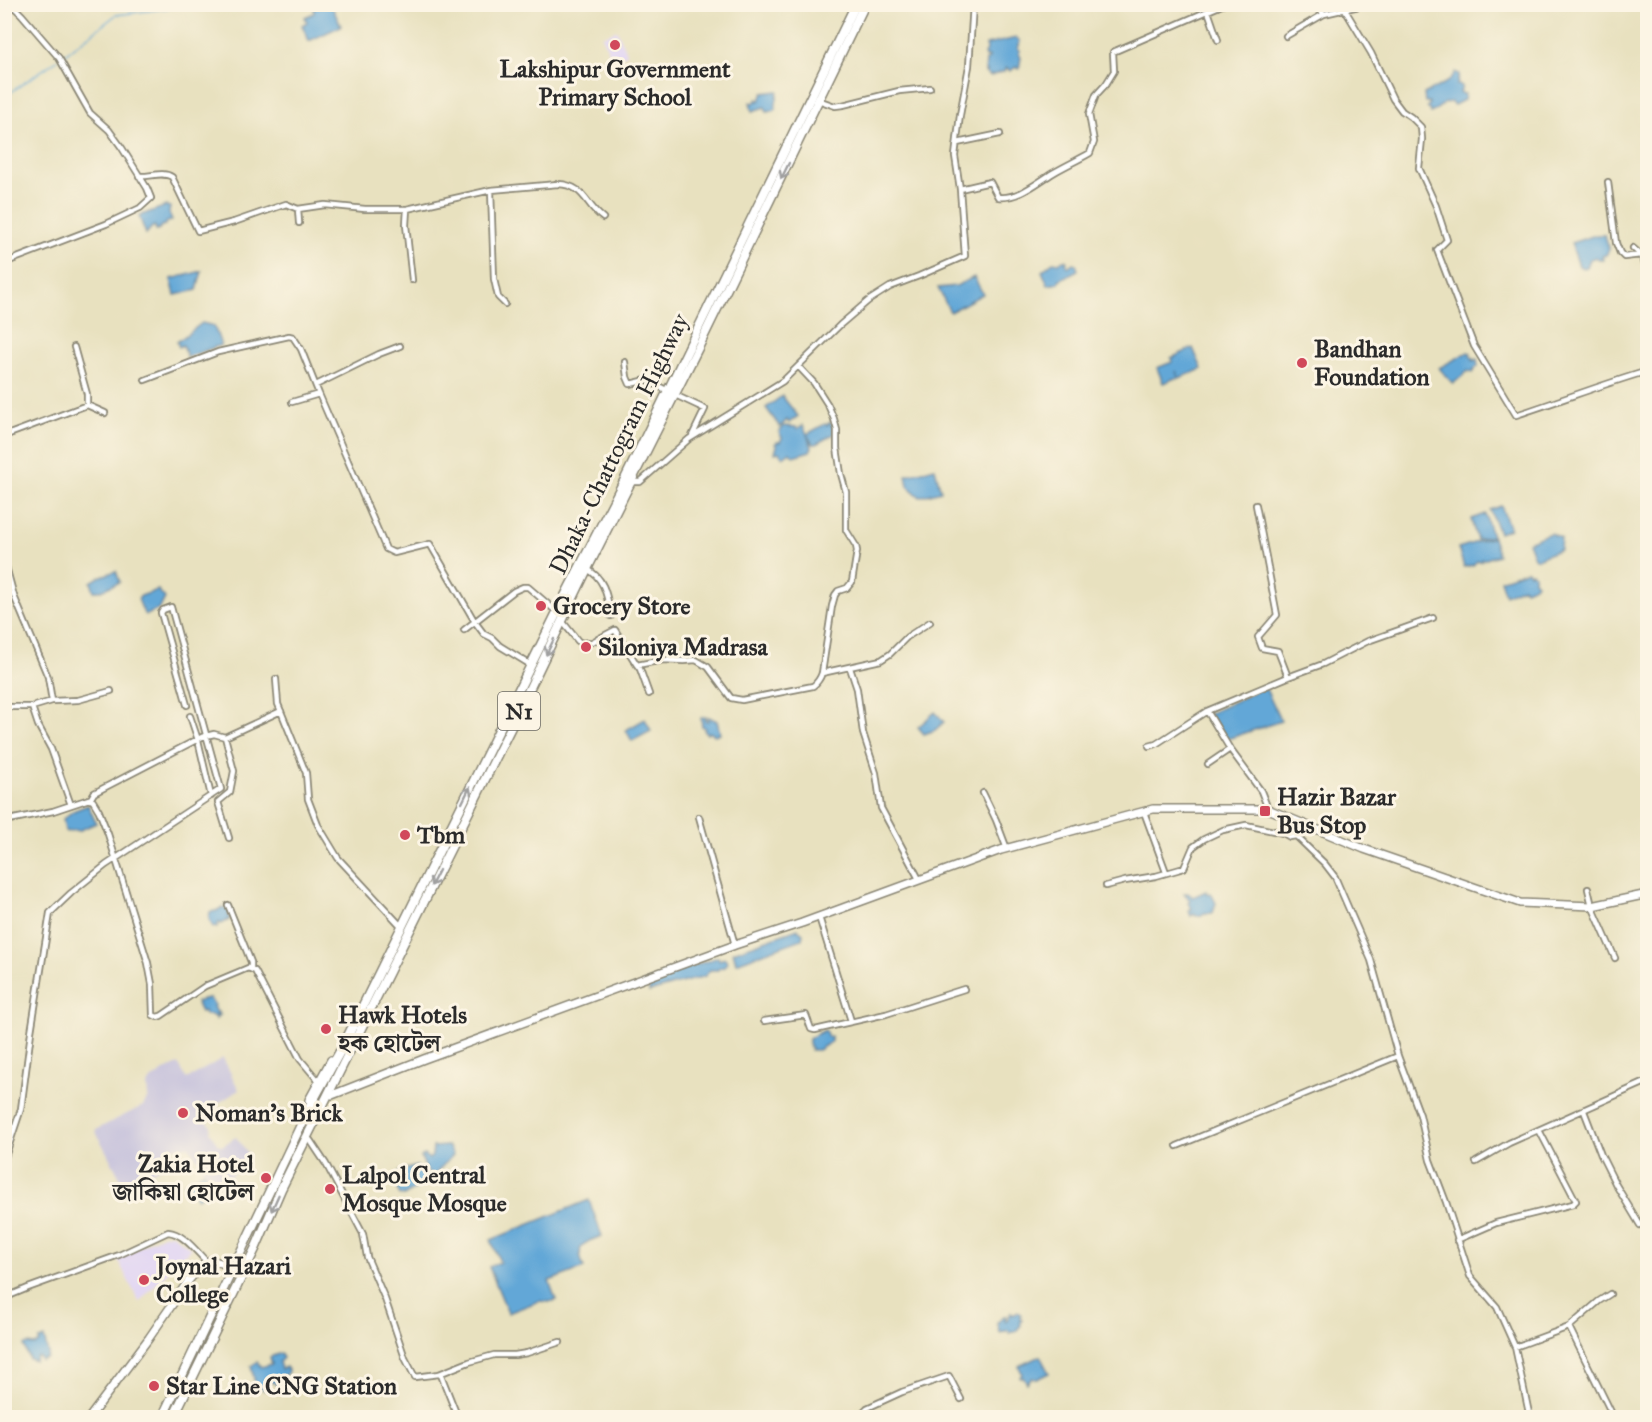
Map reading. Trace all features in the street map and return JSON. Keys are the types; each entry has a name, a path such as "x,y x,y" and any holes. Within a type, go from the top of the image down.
{"highway":[{"name":"Dhaka-Chattogram Highway","path":"173,1418 256,1247 309,1108 347,1047 495,760 603,539 856,4"},
{"name":"Dhaka-Chattogram Highway","path":"347,1047 417,893 557,612 787,167 865,4"},
{"path":"486,755 485,760 488,762 492,763 495,760"},
{"path":"480,768 486,766 489,772"},
{"name":"Dhaka-Chattogram Highway","path":"162,1418 234,1267 282,1177"},
{"path":"247,1242 256,1247"},
{"path":"209,1319 211,1326 216,1327 218,1324"},
{"path":"201,1335 208,1333 211,1339"}],"main road":[{"path":"332,1095 424,1059 919,879 1007,849 1153,809 1268,809 1364,849 1520,903 1592,906 1647,894"},
{"path":"347,1047 345,1067 310,1140 293,1172 282,1177 279,1164 291,1137 333,1056 347,1047"},
{"path":"338,1083 339,1088 346,1089"},
{"path":"89,1418 189,1280 206,1261 211,1260 234,1267"}],"street":[{"path":"4,263 70,239 140,208 150,198 147,188 122,148 109,130 90,113 59,58 11,4"},
{"path":"630,482 640,482 645,479 691,437 783,381 840,325 876,296 890,287 964,256 960,189 955,156 969,66 973,4"},
{"path":"960,189 990,182 998,197 1010,198 1090,153 1094,142 1089,114 1096,95 1114,71 1113,52 1224,4"},
{"path":"1316,4 1324,14"},
{"path":"1286,36 1324,14 1368,4"},
{"path":"1345,10 1371,52 1393,99 1402,111 1421,127 1419,168 1436,206 1447,240 1437,250 1474,346 1516,415 1647,371"},
{"path":"1208,11 1218,40"},
{"path":"818,100 835,106 899,91 930,88"},
{"path":"957,143 1000,134"},
{"path":"139,176 165,174 172,177 198,231 234,222 286,204 298,210 325,206 407,209 490,190 567,184 582,193 594,211 603,218"},
{"path":"1608,182 1616,243 1620,253 1624,257 1641,255"},
{"path":"490,190 494,279 498,297 505,304"},
{"path":"407,209 406,225 412,280"},
{"path":"298,210 299,223"},
{"path":"1633,248 1641,255 1647,271"},
{"path":"145,380 218,352 293,337 301,349 386,549 394,553 430,544 484,634 531,665"},
{"path":"316,385 400,346"},
{"path":"74,347 87,394 87,405"},
{"path":"625,362 630,384 647,380 705,409 691,437"},
{"path":"637,665 663,660 696,660 708,667 728,696 742,700 813,686 820,679 835,595 852,582 857,551 846,530 846,492 841,474 834,419 814,383 798,367"},
{"path":"292,402 319,393"},
{"path":"4,436 87,405 105,413"},
{"path":"1256,505 1277,615 1258,637 1263,648 1278,651 1288,677"},
{"path":"5,561 14,596 48,677 52,701"},
{"path":"587,569 600,578 611,616"},
{"path":"464,630 514,591 523,587 528,587 557,612"},
{"path":"4,1160 21,1109 50,913 106,865 221,789 171,607 163,610 161,614 187,705"},
{"path":"1149,746 1156,744 1207,711 1323,664 1368,641 1433,618"},
{"path":"562,621 582,643 592,642 615,630 640,669 649,694"},
{"path":"822,673 881,660 907,637 930,622"},
{"path":"850,668 857,689 863,734 876,773 881,808 919,879"},
{"path":"276,679 278,704 306,773 308,799 324,836 338,858 402,927"},
{"path":"4,707 32,707 52,701 78,700 111,691"},
{"path":"32,707 38,725 51,749 71,805"},
{"path":"4,821 53,811 90,800 94,793 198,740 214,734 225,737 281,711"},
{"path":"1207,711 1230,749 1261,791 1268,809"},
{"path":"190,716 211,796"},
{"path":"225,737 234,771 230,792 218,802 229,838"},
{"path":"1208,764 1230,749"},
{"path":"983,793 1007,849"},
{"path":"90,800 99,811 108,834 148,963 152,984 153,1015 160,1016 205,986 248,968 251,969 255,971 300,1059 320,1080"},
{"path":"1144,812 1166,872"},
{"path":"699,817 735,945"},
{"path":"1106,886 1184,868 1193,847 1204,839 1223,830 1246,825 1283,833 1290,837 1296,836 1325,864 1343,893 1371,960 1398,1056 1420,1115 1430,1160 1470,1276 1497,1307 1515,1347 1530,1418"},
{"path":"1588,889 1592,906 1615,958"},
{"path":"228,904 251,962 251,969"},
{"path":"819,917 851,1021"},
{"path":"764,1021 806,1015 811,1029 815,1030 886,1014 964,988"},
{"path":"1177,1146 1398,1056"},
{"path":"1476,1162 1509,1143 1647,1081"},
{"path":"1584,1111 1616,1185 1640,1225"},
{"path":"1457,1240 1496,1223 1573,1204 1576,1201 1539,1130"},
{"path":"310,1140 326,1164 363,1234 367,1257 385,1299 405,1358 415,1377 440,1374 494,1355 520,1355 560,1342"},
{"path":"4,1298 119,1255 168,1232 173,1232 187,1242 206,1261"},
{"path":"1515,1347 1569,1327 1610,1294"},
{"path":"1569,1327 1614,1418"},
{"path":"440,1374 458,1418"},
{"path":"862,1418 867,1408 902,1392 949,1376 961,1399"}],"shaded area":[{"name":"Lakshipur Government Primary School","path":"617,30 627,54 612,61 602,36"},
{"path":"223,1058 239,1090 201,1114 211,1126 210,1132 218,1144 222,1146 236,1137 250,1156 216,1188 189,1146 171,1148 161,1156 165,1165 123,1184 95,1130 143,1106 148,1097 147,1085 164,1071 178,1064 187,1079"},
{"name":"Joynal Hazari College","path":"172,1234 191,1248 139,1302 117,1258 163,1235"}],"water":[{"path":"314,5 331,5 341,26 309,41 302,25 307,22 305,17 314,13"},
{"path":"1016,38 1020,41 1019,69 1016,67 1010,71 1007,68 991,76 987,74 987,71 985,72 986,60 989,57 985,57 984,54 987,50 986,45"},
{"path":"1455,73 1459,74 1457,85 1462,86 1460,93 1465,94 1464,100 1454,105 1451,102 1445,103 1431,113 1427,107 1429,102 1425,102 1424,94 1449,81"},
{"path":"778,91 775,110 767,112 765,107 752,111 750,102 760,100 763,93"},
{"path":"166,206 170,207 169,213 172,221 156,230 155,226 152,227 146,234 139,216"},
{"path":"1596,235 1605,235 1609,249 1606,255 1602,256 1603,260 1596,257 1590,259 1587,267 1583,268 1579,266 1571,243"},
{"path":"1066,260 1068,267 1073,263 1076,264 1078,270 1059,280 1059,283 1048,285 1042,271 1053,262 1059,263"},
{"path":"202,271 197,290 175,295 171,279"},
{"path":"974,277 983,294 950,312 938,288 956,286"},
{"path":"202,323 214,326 221,345 187,357 183,345 179,347 177,342"},
{"path":"1193,348 1202,369 1179,378 1176,371 1178,377 1163,383 1157,368 1172,362 1171,358"},
{"path":"1468,352 1471,353 1473,361 1477,359 1478,367 1473,373 1468,371 1453,384 1439,368"},
{"path":"782,396 798,416 789,423 787,420 780,427 766,408"},
{"path":"830,422 833,425 834,434 816,444 813,444 807,435 812,447 810,451 793,456 790,452 783,457 779,452 775,453 777,446 775,444 782,438 779,432 784,426 797,429 803,425 807,434"},
{"path":"935,468 941,491 920,497 908,486 906,475"},
{"path":"1501,506 1510,529 1499,533 1490,510"},
{"path":"1485,514 1492,536 1477,540 1471,519"},
{"path":"1550,533 1561,538 1560,549 1537,559 1528,542"},
{"path":"1493,537 1498,555 1481,559 1473,565 1464,567 1458,548"},
{"path":"1528,570 1529,573 1534,574 1534,580 1537,583 1535,586 1525,590 1523,587 1505,595 1500,580"},
{"path":"116,571 120,582 94,591 91,582"},
{"path":"158,590 165,598 160,608 147,615 144,614 138,599"},
{"path":"1265,687 1281,721 1227,739 1208,714"},
{"path":"935,712 944,722 935,730 924,734 918,727"},
{"path":"706,717 707,721 709,717 717,721 720,733 715,735 709,732 707,734 702,726 701,718"},
{"path":"645,719 651,731 632,741 626,730"},
{"path":"88,805 96,823 78,831 65,831 63,819 73,811"},
{"path":"1206,891 1207,894 1211,893 1216,903 1213,913 1191,916 1189,911 1192,909 1188,903 1190,900 1184,893 1193,897"},
{"path":"223,907 230,911 229,920 221,924 219,922 217,927 213,927 209,919 210,912"},
{"path":"798,929 803,933 802,939 736,963 733,952"},
{"path":"718,957 719,960 725,958 727,963 724,967 710,970 705,976 649,992 648,982"},
{"path":"207,998 215,1005 213,1006 216,1013 220,1015 216,1019 216,1016 205,1015 204,1011 201,1012 196,1002"},
{"path":"825,1030 828,1037 831,1036 831,1042 818,1050 811,1050 809,1039"},
{"path":"448,1146 453,1155 434,1175 431,1174 421,1157 424,1155 429,1159 432,1156 433,1147"},
{"path":"417,1166 427,1181 404,1196 400,1195 392,1179 400,1171"},
{"path":"204,1171 214,1188 197,1198 190,1185 186,1186 184,1183"},
{"path":"589,1200 602,1236 582,1246 580,1254 584,1268 549,1281 556,1300 539,1301 508,1313 489,1267 500,1262 491,1240"},
{"path":"1011,1312 1013,1315 1018,1312 1021,1315 1019,1318 1022,1320 1021,1325 1016,1331 1010,1333 1008,1330 1000,1333 997,1323 1004,1316 1006,1316 1005,1321 1009,1318"},
{"path":"44,1338 47,1358 41,1360 39,1356 35,1361 29,1359 24,1346 39,1343 39,1340"},
{"path":"281,1353 283,1358 279,1362 281,1369 286,1367 287,1374 277,1379 279,1383 276,1385 274,1382 265,1383 264,1390 255,1383 251,1366 257,1362 261,1367 272,1364 270,1357"},
{"path":"1040,1356 1049,1373 1037,1379 1031,1378 1027,1383 1024,1378 1020,1377 1022,1374 1019,1366"}],"waterway":[{"path":"61,57 116,15 178,7 181,4"},
{"path":"4,106 11,92 57,60"}],"place":[{"name":"Lakshipur Government Primary School","path":"615,45"},
{"name":"Bandhan Foundation","path":"1302,363"},
{"name":"Grocery Store","path":"541,606"},
{"name":"Siloniya Madrasa","path":"586,647"},
{"name":"Hazir Bazar Bus Stop","path":"1265,811"},
{"name":"Tbm","path":"405,835"},
{"name":"Hawk Hotels হক হোটেল","path":"326,1029"},
{"name":"Noman's Brick","path":"183,1113"},
{"name":"Zakia Hotel জাকিয়া হোটেল","path":"266,1178"},
{"name":"Lalpol Central Mosque Mosque","path":"330,1189"},
{"name":"Joynal Hazari College","path":"144,1280"},
{"name":"Star Line CNG Station","path":"154,1386"}]}
